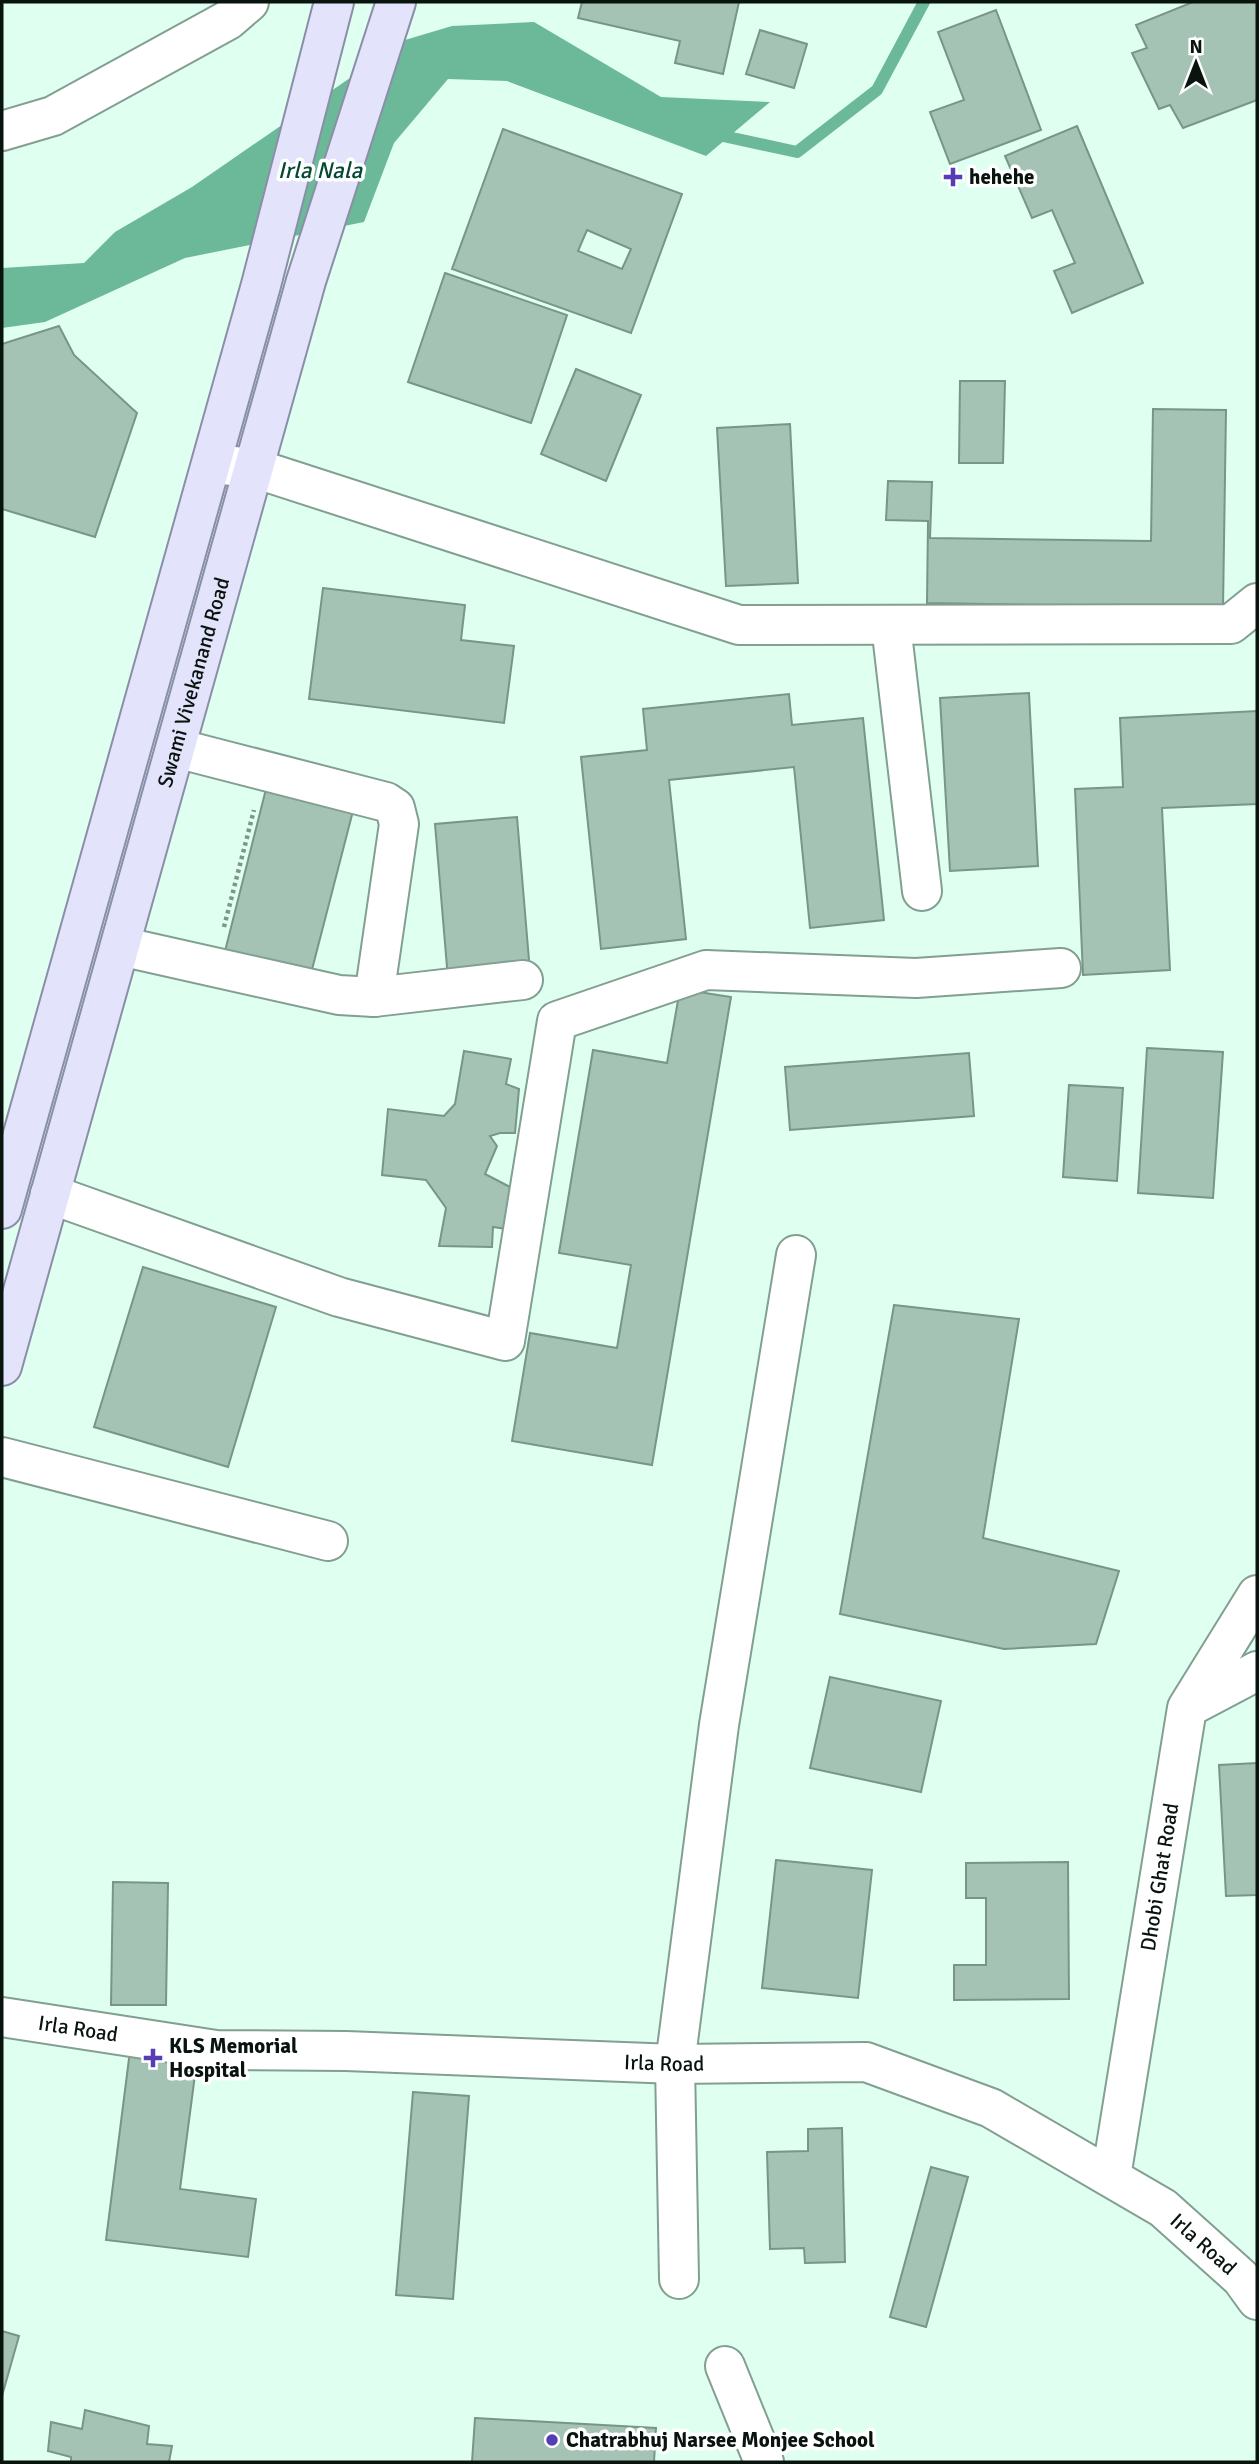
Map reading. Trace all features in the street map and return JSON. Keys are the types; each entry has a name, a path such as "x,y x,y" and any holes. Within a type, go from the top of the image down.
{"main road":[{"name":"Swami Vivekanand Road","path":"2,1209 212,464 334,2"},
{"name":"Swami Vivekanand Road","path":"2,1366 306,281 392,17"}],"street":[{"path":"2,131 53,116 228,20 249,2"},
{"path":"212,464 254,468 739,625 1231,624 1257,603"},
{"path":"891,625 922,891"},
{"path":"176,748 386,802 395,808 399,824 374,997"},
{"path":"120,946 339,995 374,997 523,980"},
{"path":"50,1194 339,1297 505,1341 557,1021 706,970 916,978 1061,968"},
{"path":"680,2279 676,2064 719,1725 796,1255"},
{"path":"2,1457 328,1541"},
{"name":"Dhobi Ghat Road","path":"1111,2177 1187,1708 1257,1595"},
{"path":"1187,1708 1257,1671"},
{"name":"Irla Road","path":"2,2017 216,2050 346,2051 676,2064 866,2062 991,2108 1163,2208 1241,2278 1257,2300"},
{"path":"725,2365 764,2462"}],"path":[{"path":"214,968 264,772"}],"water":[{"name":"Irla Nala","path":"534,22 661,97 770,102 706,156 507,81 448,79 394,143 364,222 185,258 45,322 2,328 2,268 84,263 115,232 192,187 405,40 452,26"}],"building":[{"path":"582,2 739,2 723,74 675,63 680,41 578,18"},
{"path":"1193,2 1257,2 1257,100 1183,128 1170,105 1159,109 1132,53 1147,48 1136,25"},
{"path":"996,10 1041,130 950,164 930,112 964,100 938,32"},
{"path":"760,30 807,44 794,88 746,74"},
{"path":"1077,126 1143,283 1072,313 1054,271 1075,263 1052,210 1032,218 1005,156"},
{"path":"503,129 682,194 631,333 452,269","holes":["587,230 631,249 622,269 578,251"]},
{"path":"445,273 567,315 531,423 408,382"},
{"path":"59,326 74,355 137,413 95,537 2,509 2,344"},
{"path":"576,369 641,395 606,481 541,454"},
{"path":"960,381 1005,381 1003,463 959,463"},
{"path":"1153,409 1226,410 1223,608 927,603 928,521 886,520 888,481 932,482 930,538 1151,541"},
{"path":"790,424 798,583 726,586 717,428"},
{"path":"323,588 465,605 461,640 514,646 504,723 309,699"},
{"path":"1029,693 1038,866 950,871 940,698"},
{"path":"789,694 792,725 863,718 884,920 810,928 794,767 669,780 686,939 601,949 581,757 647,750 643,709"},
{"path":"1257,711 1257,804 1162,808 1170,970 1083,975 1075,789 1123,787 1120,718"},
{"path":"266,789 353,811 308,985 222,963"},
{"path":"517,817 530,972 448,979 435,824"},
{"path":"680,989 731,997 652,1465 512,1441 530,1333 617,1348 631,1265 559,1253 593,1050 667,1063"},
{"path":"1147,1048 1223,1052 1213,1198 1138,1193"},
{"path":"464,1051 511,1059 506,1084 519,1089 515,1133 490,1136 497,1146 485,1174 510,1187 507,1229 493,1227 492,1247 439,1246 446,1208 426,1180 382,1175 388,1109 444,1116 455,1104"},
{"path":"969,1053 974,1116 790,1130 785,1067"},
{"path":"1069,1085 1123,1088 1117,1181 1063,1177"},
{"path":"143,1267 276,1307 228,1467 94,1427"},
{"path":"894,1305 1019,1319 983,1538 1119,1571 1096,1644 1004,1649 840,1614"},
{"path":"830,1677 941,1701 921,1792 810,1768"},
{"path":"1257,1763 1257,1895 1226,1896 1219,1765"},
{"path":"776,1860 872,1870 858,1998 762,1988"},
{"path":"1068,1862 1069,1999 954,2000 954,1965 986,1965 986,1898 966,1898 966,1863"},
{"path":"113,1882 168,1883 166,2005 111,2005"},
{"path":"131,2043 198,2052 180,2189 256,2199 248,2257 106,2240"},
{"path":"413,2092 469,2096 453,2299 396,2295"},
{"path":"842,2128 845,2262 805,2263 804,2248 770,2249 767,2152 808,2151 808,2129"},
{"path":"931,2167 968,2177 926,2327 890,2317"},
{"path":"2,2331 19,2336 2,2396"},
{"path":"85,2410 149,2426 147,2444 172,2446 169,2462 71,2462 71,2457 48,2451 51,2422 82,2429"},
{"path":"475,2418 656,2428 654,2462 472,2462"}],"waterway":[{"name":"Irla Nala","path":"714,134 797,152 877,90 924,2"}],"place":[{"name":"hehehe","path":"953,177"},
{"name":"KLS Memorial Hospital","path":"153,2058"},
{"name":"Chatrabhuj Narsee Monjee School","path":"552,2440"}]}
